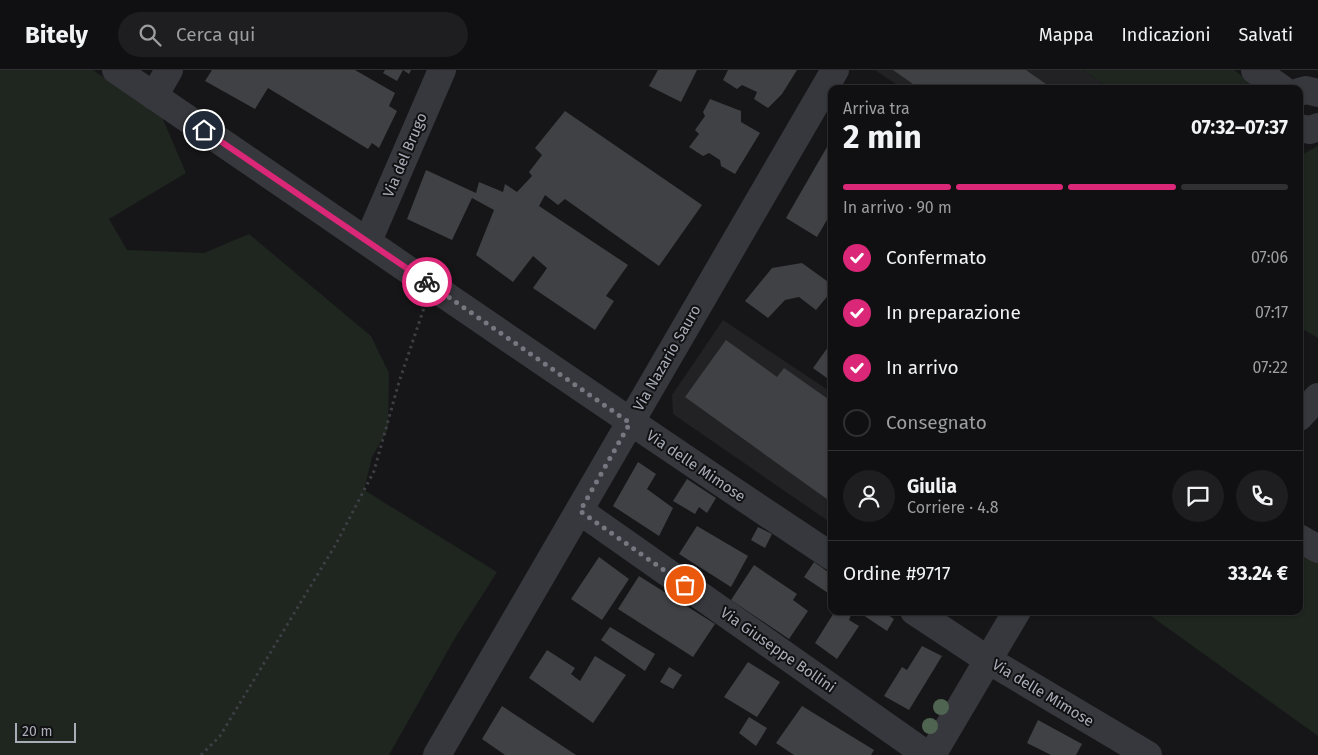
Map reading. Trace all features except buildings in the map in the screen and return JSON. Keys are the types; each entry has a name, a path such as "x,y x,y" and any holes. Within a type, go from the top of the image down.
{"street":[{"name":"Via delle Mimose","path":"116,70 368,241 630,423 828,554"},
{"path":"154,96 169,70"},
{"name":"Via del Brugo","path":"368,241 442,70"},
{"name":"Via Nazario Sauro","path":"442,753 630,423 835,70"},
{"path":"1255,70 1276,85"},
{"path":"1303,91 1318,94"},
{"path":"1303,129 1310,130 1318,127"},
{"path":"1303,413 1318,397"},
{"name":"Via Giuseppe Bollini","path":"580,511 927,755"},
{"path":"1303,540 1318,549"},
{"name":"Via delle Mimose","path":"920,615 988,660 1148,755"},
{"path":"932,755 1015,615"}],"path":[{"path":"201,755 225,728 336,544 374,471 400,382 432,285"}],"shaded area":[{"path":"0,70 93,70 162,117 186,173 109,219 127,250 204,253 249,234 371,336 389,373 388,429 372,457 364,490 497,572 455,638 389,755 0,755"},
{"path":"875,70 1083,70 1105,85 897,85"},
{"path":"1083,70 1234,70 1255,85 1105,85"},
{"path":"1318,146 1318,338 1303,329 1303,154"},
{"path":"723,320 828,390 828,521 673,414 672,395"},
{"path":"1303,553 1318,562 1318,736 1150,615 1303,615"}],"way so far":[{"path":"427,282 630,423 580,511 685,585"}],"route":[{"path":"204,130 427,282"}]}
